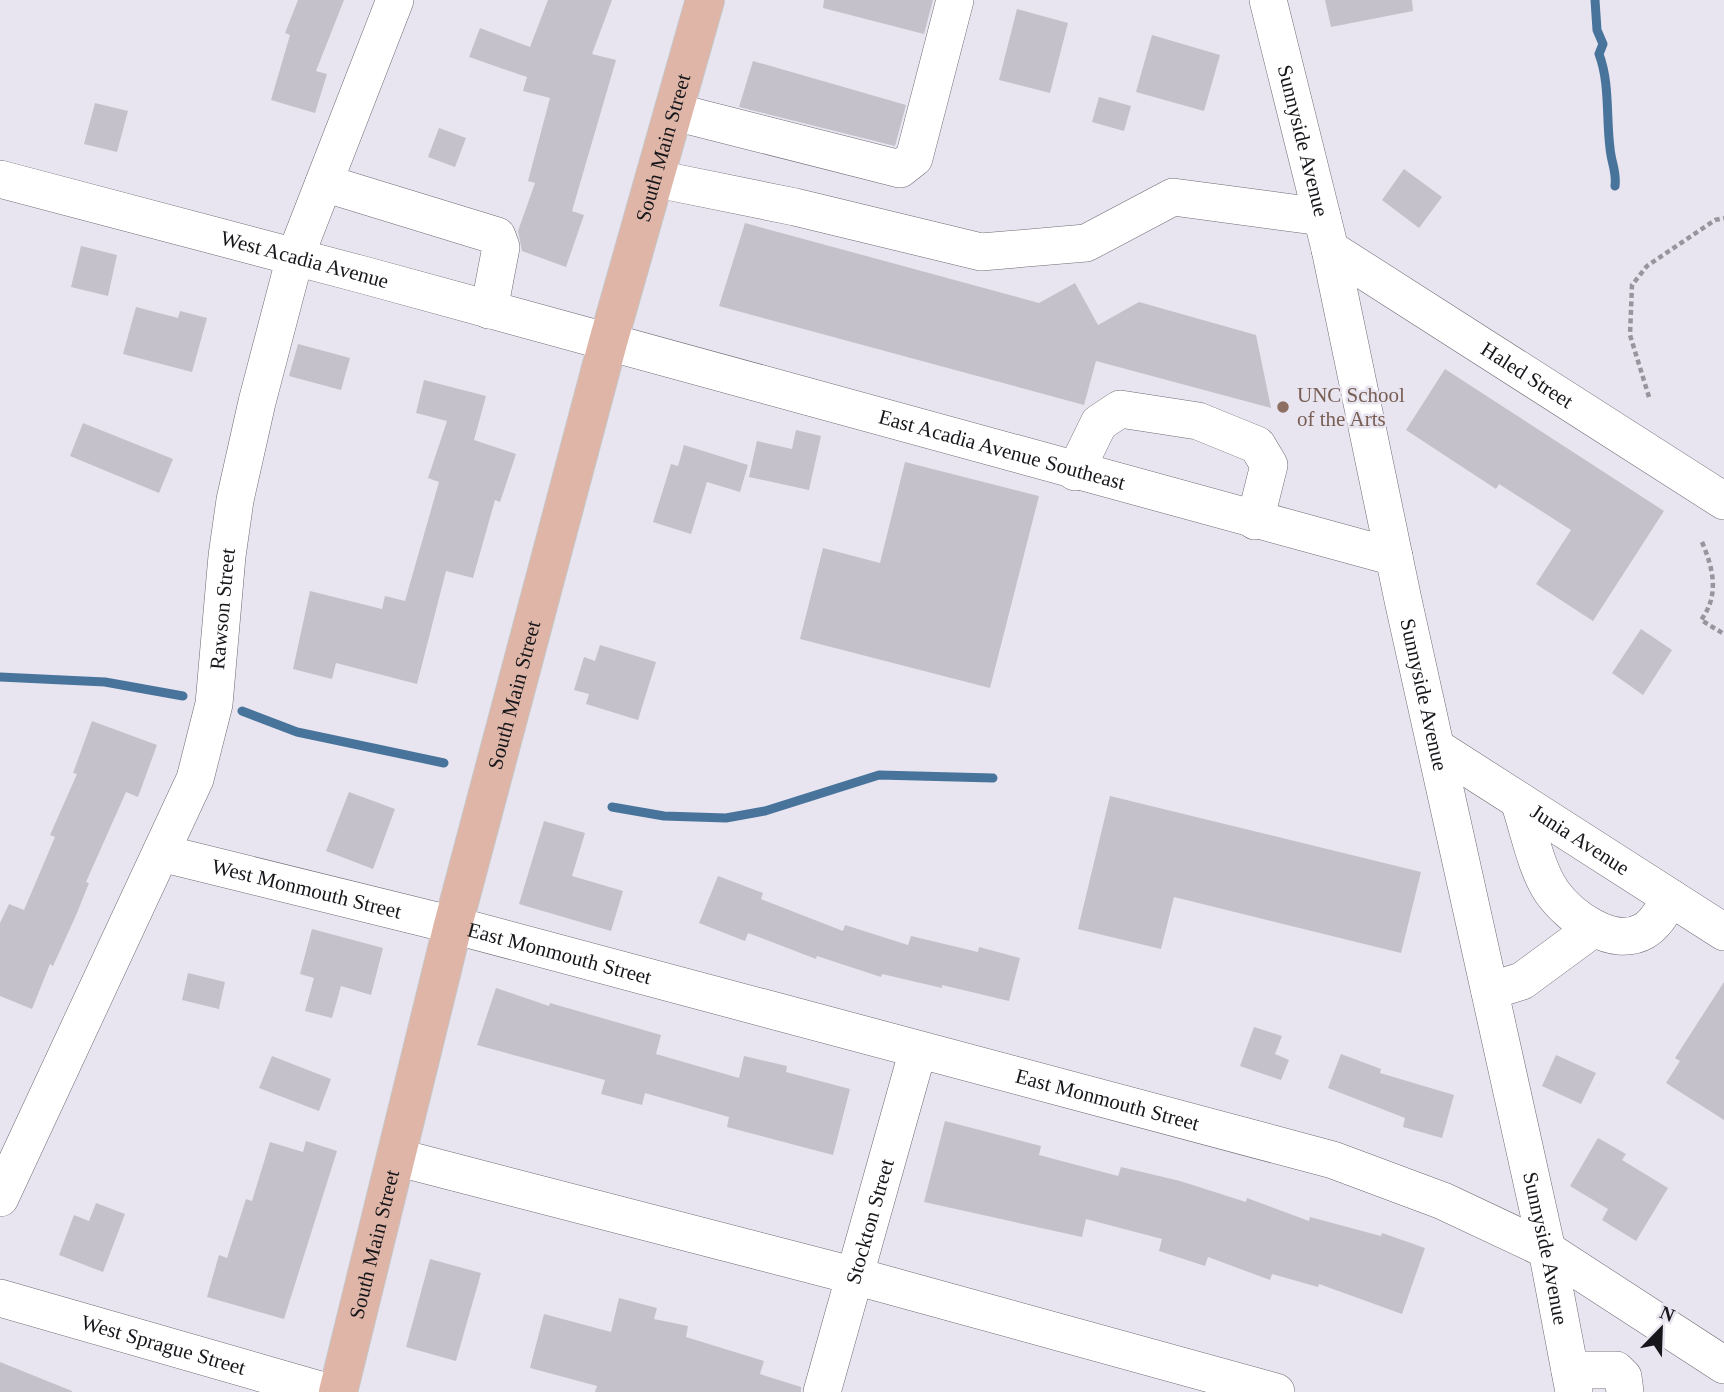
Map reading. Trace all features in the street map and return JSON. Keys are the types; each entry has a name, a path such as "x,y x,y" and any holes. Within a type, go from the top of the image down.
{"main road":[{"name":"South Main Street","path":"338,1392 453,925 608,342 657,179 705,0"}],"street":[{"name":"Rawson Street","path":"0,1198 195,779 214,704 227,556 235,500 295,257 395,0"},
{"path":"675,112 900,170 914,158 955,0"},
{"name":"Sunnyside Avenue","path":"1261,2 1326,233 1572,1381"},
{"name":"West Acadia Avenue","path":"0,179 608,342"},
{"path":"657,179 795,207 981,252 1086,243 1173,197 1326,233"},
{"path":"324,183 497,236 501,247 489,310"},
{"name":"Haled Street","path":"1326,233 1724,501"},
{"name":"East Acadia Avenue Southeast","path":"608,342 1075,472 1394,557"},
{"path":"1075,472 1099,424 1120,409 1198,421 1257,445 1269,465 1255,521"},
{"name":"Junia Avenue","path":"1437,748 1724,932"},
{"path":"1520,801 1540,866 1552,892 1574,914 1594,928 1618,937 1643,932 1655,922 1671,898"},
{"name":"West Monmouth Street","path":"161,853 453,925"},
{"name":"East Monmouth Street","path":"453,925 1332,1160 1443,1201 1546,1250 1724,1365"},
{"path":"1490,991 1522,981 1594,928"},
{"name":"Stockton Street","path":"822,1392 918,1050"},
{"path":"396,1157 855,1276 1276,1392"},
{"name":"West Sprague Street","path":"0,1298 327,1392"},
{"path":"1572,1381 1616,1370 1623,1377 1625,1392"}],"path":[{"path":"1650,397 1630,335 1632,285 1657,259 1715,220 1724,219"},
{"path":"1702,542 1714,582 1712,597 1701,620 1724,634"}],"building":[{"path":"298,0 344,0 316,71 327,74 315,113 271,100 290,35 285,33"},
{"path":"548,0 612,0 592,54 616,60 572,211 584,215 566,267 522,251 518,231 535,183 528,181 550,98 523,91 527,77 469,57 480,28 530,47"},
{"path":"824,0 933,0 924,34 823,8"},
{"path":"1325,0 1412,0 1413,11 1331,27"},
{"path":"1017,9 1068,23 1050,93 999,80"},
{"path":"1152,35 1220,55 1204,111 1136,92"},
{"path":"753,61 906,105 895,146 739,107"},
{"path":"1099,97 1131,106 1124,131 1092,122"},
{"path":"95,103 128,111 117,152 84,144"},
{"path":"439,128 466,138 455,167 428,157"},
{"path":"1404,169 1442,197 1419,228 1382,200"},
{"path":"745,223 1039,303 1075,283 1098,325 1139,302 1256,335 1271,408 1096,361 1084,405 719,306"},
{"path":"81,246 117,255 108,296 71,287"},
{"path":"136,307 178,318 180,311 207,318 192,372 123,354"},
{"path":"298,344 350,358 341,390 289,376"},
{"path":"1445,369 1664,511 1593,621 1536,584 1571,530 1499,484 1496,489 1406,430"},
{"path":"424,380 486,396 474,440 516,454 500,502 495,500 473,578 446,571 417,684 336,663 332,679 293,669 310,591 382,609 385,596 405,601 439,482 428,478 447,421 416,413"},
{"path":"83,423 173,459 159,493 70,456"},
{"path":"796,430 821,436 809,490 749,477 757,441 792,449"},
{"path":"684,445 748,465 740,492 707,482 691,534 653,522 671,464 678,466"},
{"path":"905,462 1039,496 990,688 800,639 823,548 880,563"},
{"path":"1641,629 1672,650 1643,695 1612,673"},
{"path":"600,645 656,662 638,720 586,704 589,694 574,690 584,657 595,661"},
{"path":"92,721 157,745 138,797 126,792 86,882 89,883 77,913 53,966 50,964 32,1009 0,996 0,923 9,904 24,910 55,837 50,835 77,774 73,773"},
{"path":"349,792 395,809 373,869 326,851"},
{"path":"1110,796 1421,872 1401,953 1174,897 1161,949 1078,929"},
{"path":"544,821 585,833 572,876 623,891 611,931 519,904"},
{"path":"718,876 763,893 761,899 843,931 845,925 908,945 911,936 978,952 979,947 1020,958 1009,1001 942,985 942,988 882,974 881,977 817,956 816,959 748,933 745,941 699,923"},
{"path":"312,929 383,948 371,995 341,986 332,1018 305,1011 314,978 300,974"},
{"path":"188,973 225,982 219,1009 182,1000"},
{"path":"1724,982 1724,1120 1666,1083 1680,1061 1675,1058"},
{"path":"496,988 549,1006 550,1003 661,1035 656,1054 739,1078 744,1056 787,1066 786,1072 850,1089 833,1155 727,1127 729,1117 645,1093 642,1105 601,1094 605,1080 477,1045"},
{"path":"1254,1027 1282,1036 1275,1054 1289,1060 1281,1080 1240,1066"},
{"path":"1341,1054 1381,1069 1380,1073 1454,1095 1442,1138 1403,1127 1405,1118 1328,1088"},
{"path":"1556,1055 1596,1073 1581,1104 1542,1086"},
{"path":"272,1056 331,1079 319,1111 259,1088"},
{"path":"945,1121 1041,1146 1039,1155 1118,1176 1121,1167 1180,1181 1246,1202 1247,1198 1309,1221 1310,1217 1381,1236 1382,1233 1425,1248 1402,1314 1319,1284 1318,1287 1272,1274 1270,1280 1208,1257 1205,1266 1159,1251 1162,1239 1086,1219 1082,1237 924,1202"},
{"path":"1598,1138 1626,1154 1622,1160 1668,1188 1636,1241 1602,1220 1608,1209 1570,1186"},
{"path":"306,1141 337,1151 284,1319 207,1297 219,1255 227,1258 246,1199 252,1201 270,1142 303,1152"},
{"path":"96,1203 125,1214 103,1272 59,1255 74,1215 89,1221"},
{"path":"430,1259 481,1273 456,1361 406,1347"},
{"path":"619,1298 657,1308 654,1319 688,1326 686,1337 764,1361 760,1374 801,1387 801,1392 595,1392 597,1386 530,1368 544,1314 611,1332"},
{"path":"0,1362 72,1391 72,1392 0,1392"}],"waterway":[{"path":"1595,0 1597,30 1603,44 1599,54 1606,88 1615,186"},
{"path":"0,677 105,682 183,696"},
{"path":"242,711 297,732 444,763"},
{"path":"612,807 664,816 726,818 765,811 879,775 993,778"}],"place":[{"name":"UNC School of the Arts","path":"1283,407"}]}
